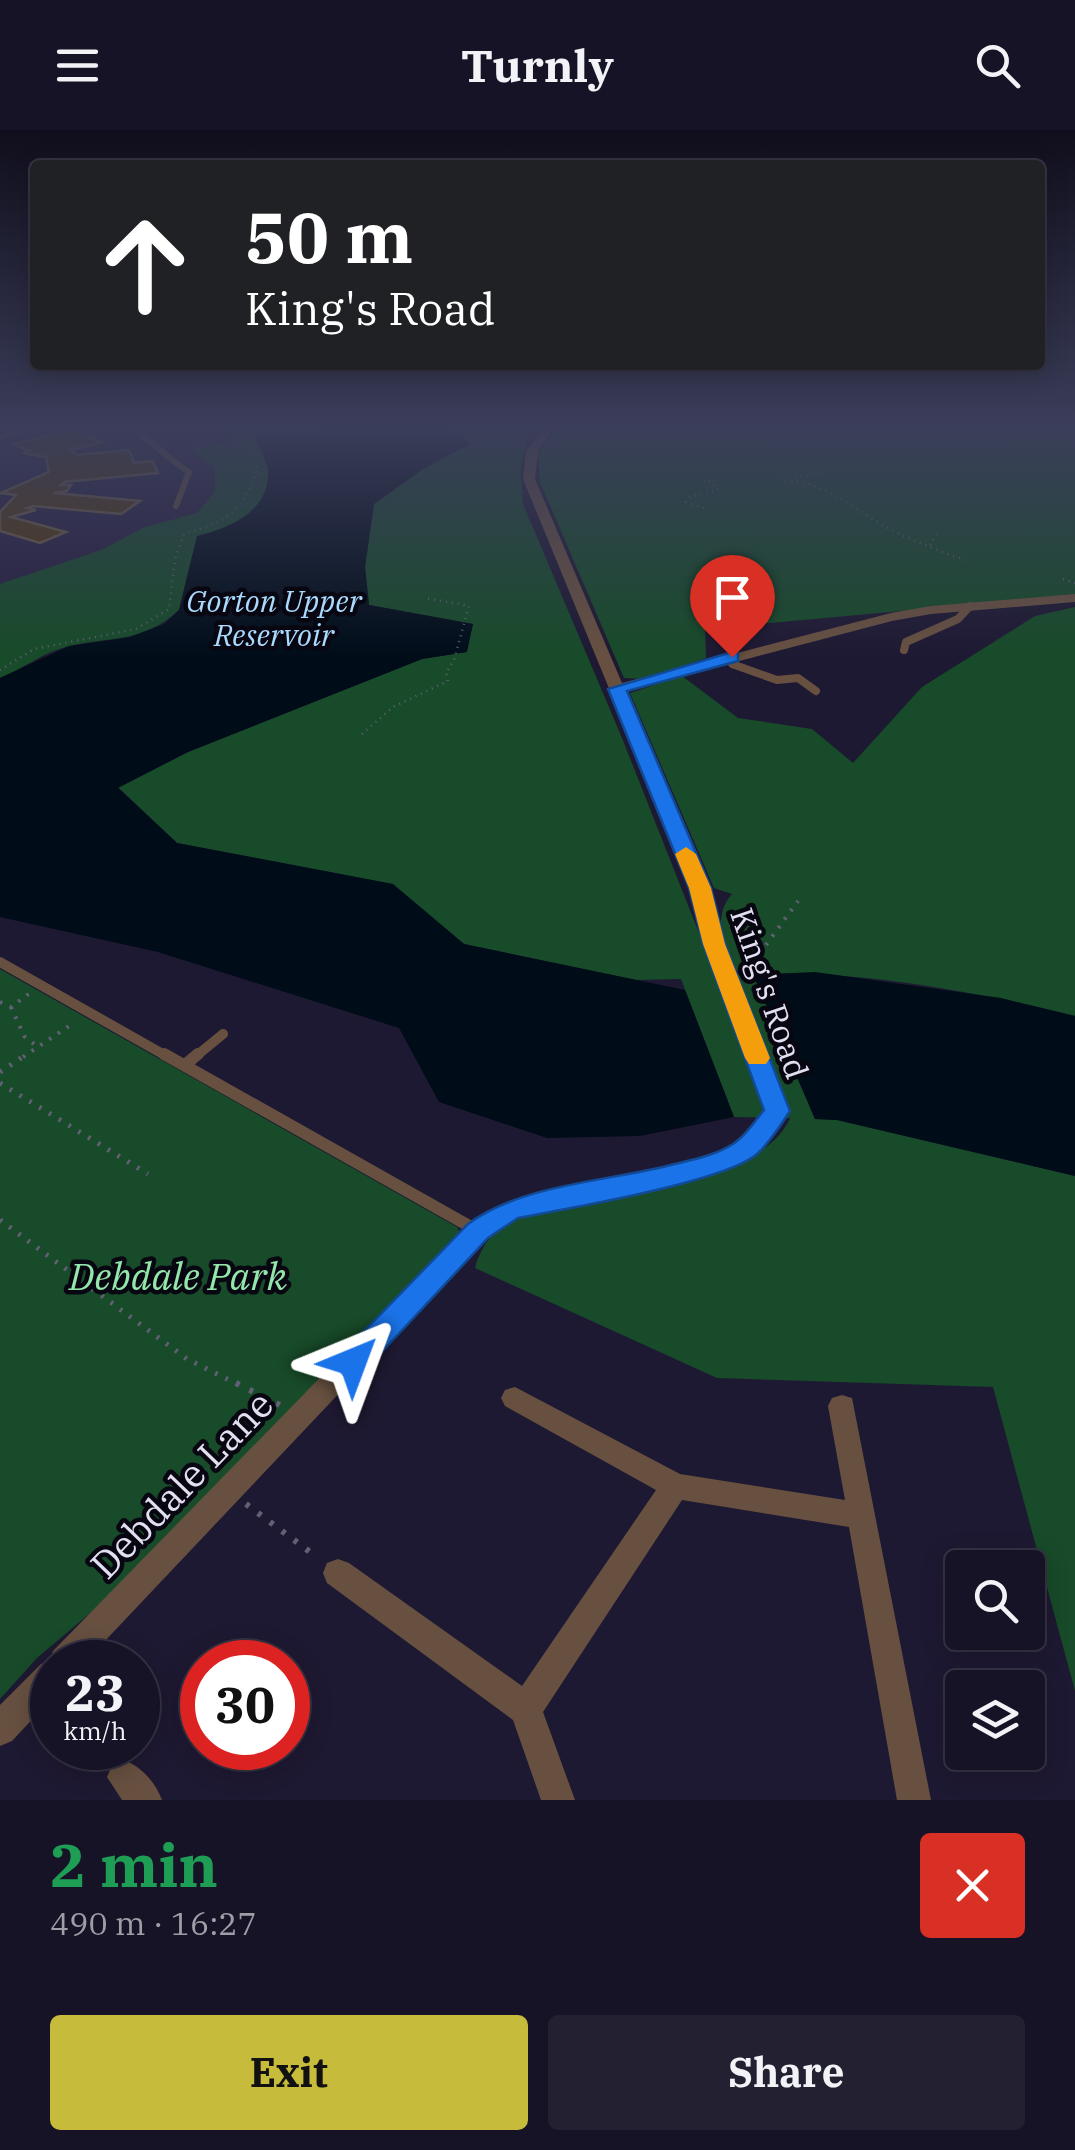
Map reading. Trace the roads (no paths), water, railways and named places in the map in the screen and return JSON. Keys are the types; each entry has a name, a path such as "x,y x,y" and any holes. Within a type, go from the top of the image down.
{"street":[{"name":"King's Road","path":"478,1231 512,1210 632,1186 720,1162 746,1149 778,1111 714,944 700,888 539,504"},
{"path":"617,689 891,617 1075,598"},
{"name":"Debdale Lane","path":"85,1640 478,1231"},
{"path":"516,1398 675,1486 862,1516"},
{"path":"842,1406 914,1800"},
{"path":"526,1710 675,1486"},
{"path":"338,1573 526,1710 558,1800"},
{"path":"0,1729 30,1698"}],"lane":[{"path":"904,650 906,642 958,619 970,606"},
{"path":"732,657 732,664 777,680 798,678 816,691"},
{"path":"0,962 478,1231"},
{"path":"186,1064 223,1034"}],"water":[{"name":"Gorton Upper Reservoir","path":"257,504 374,504 365,567 369,605 473,624 467,652 422,659 188,752 118,788 177,843 393,884 464,944 685,990 734,1117 640,1136 547,1138 439,1102 399,1028 158,952 0,917 0,678 69,646 130,637 164,624 179,610 197,536 234,523"},
{"path":"815,972 1001,998 1075,1016 1075,1176 837,1120 815,1119 753,975"}],"park label":[{"name":"Debdale Park","path":"178,1275"}]}
